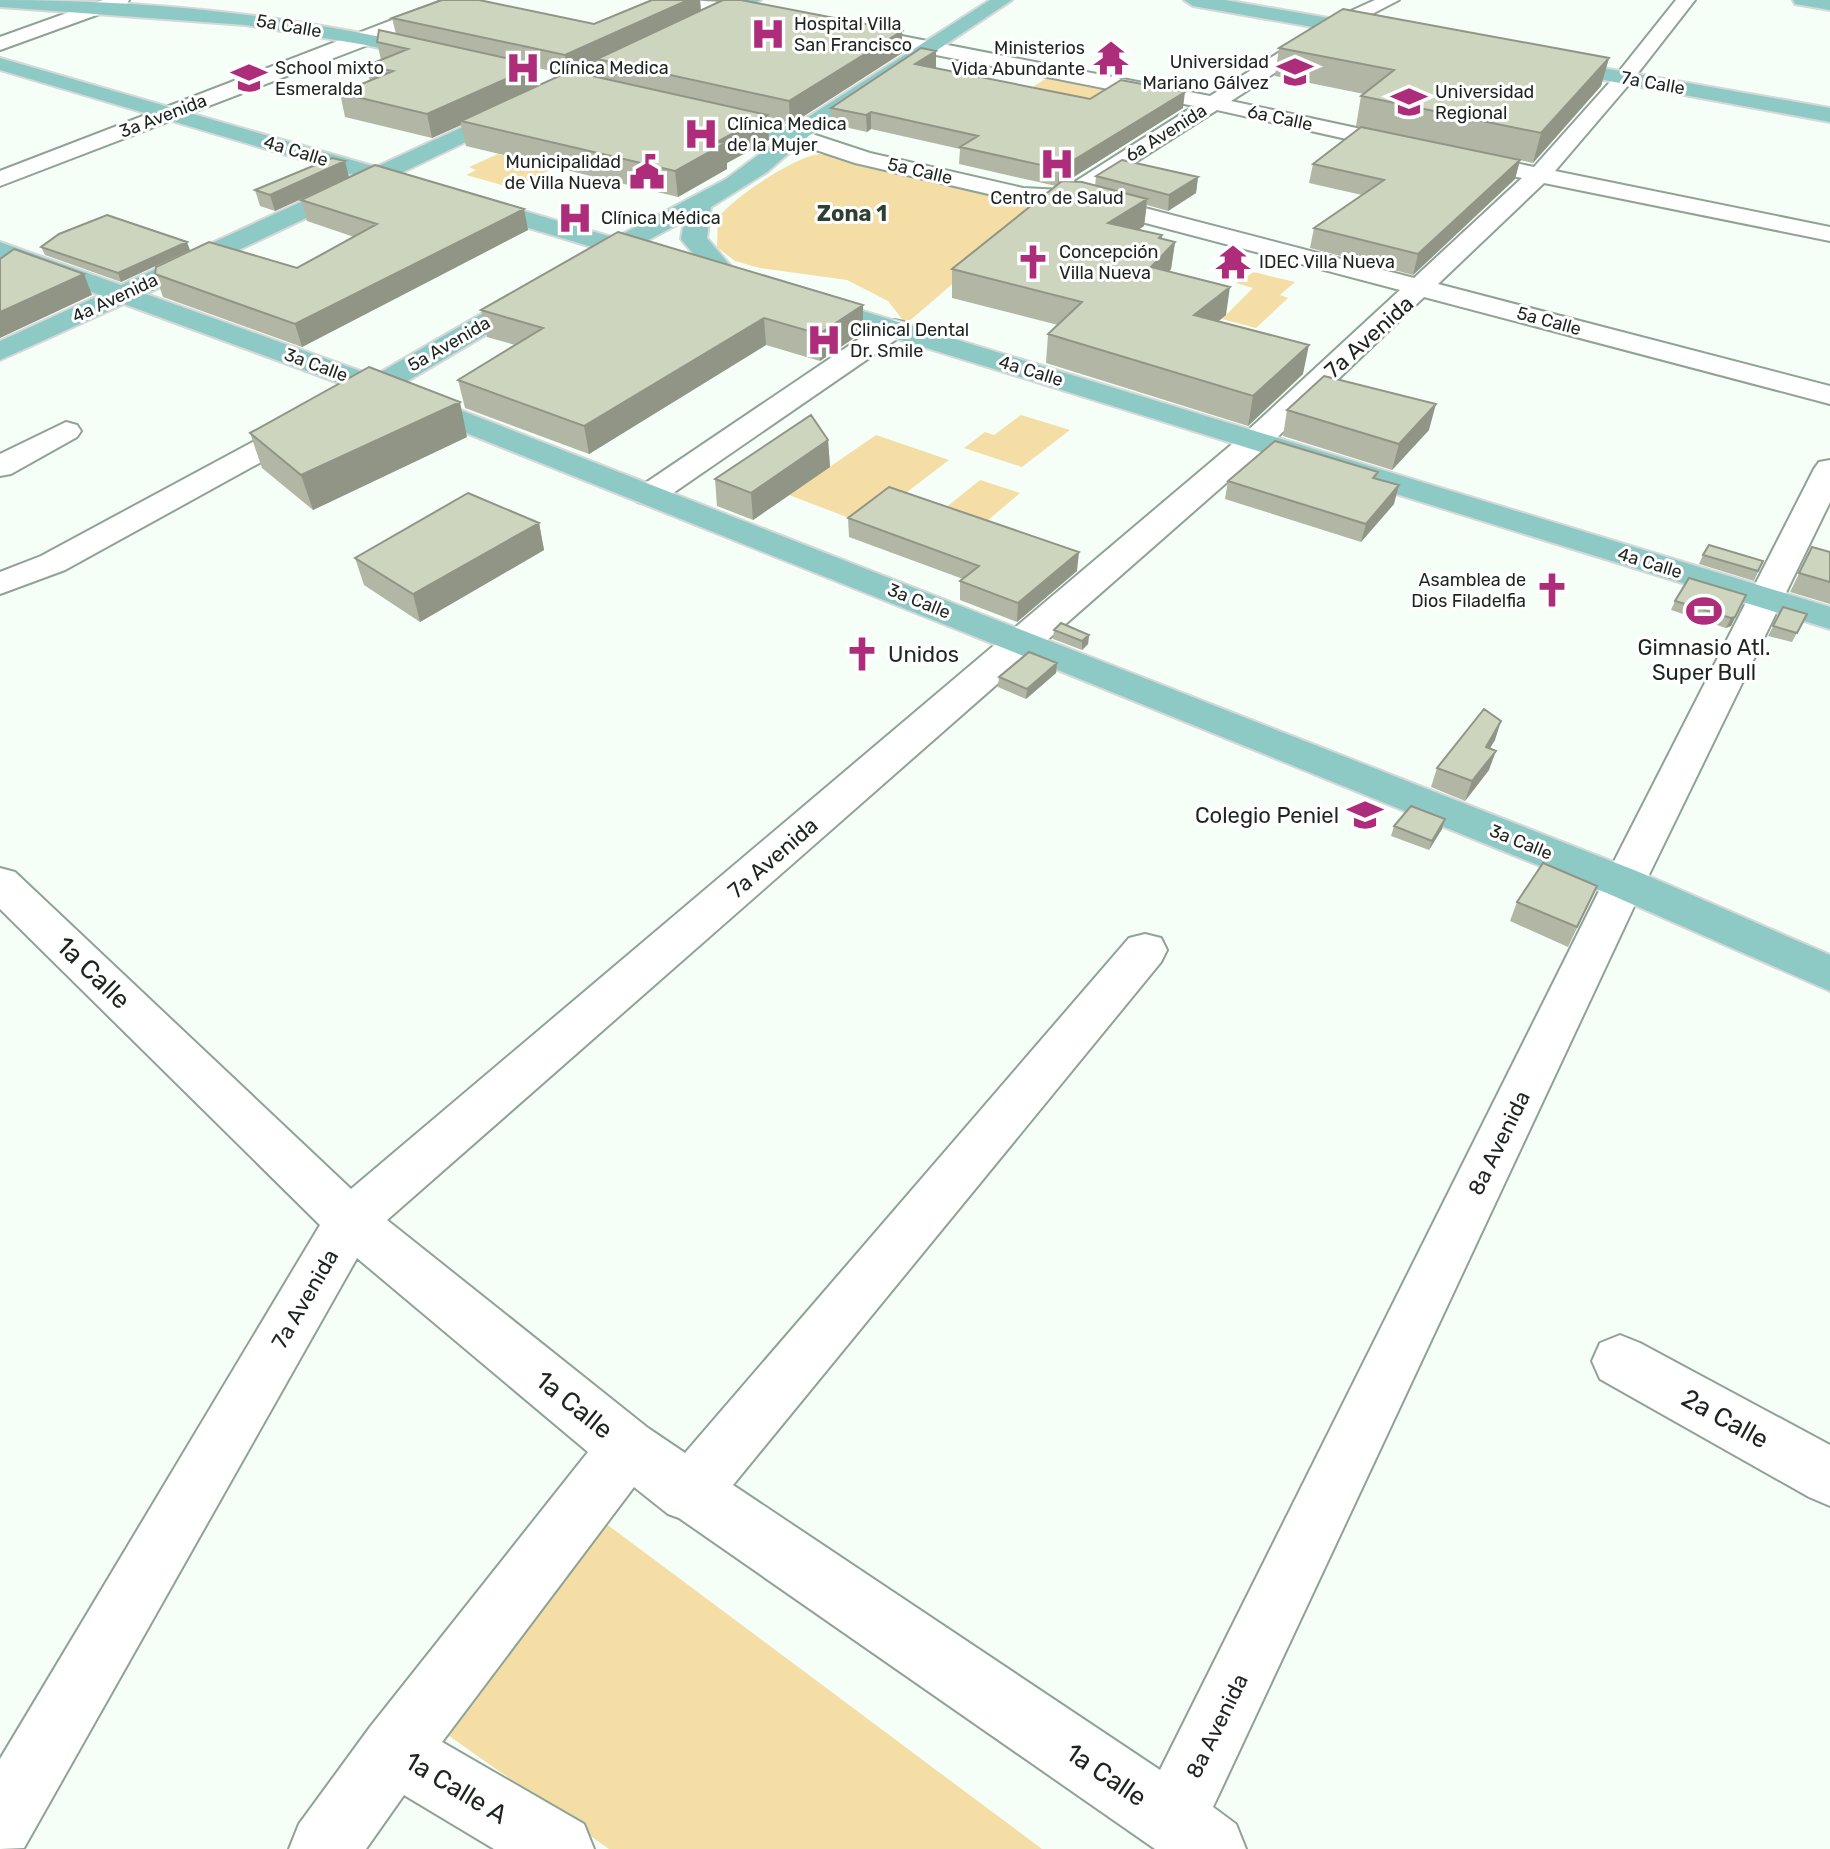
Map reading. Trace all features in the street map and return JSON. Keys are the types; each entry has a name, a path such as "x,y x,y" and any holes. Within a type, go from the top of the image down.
{"main road":[{"name":"4a Avenida","path":"0,352 752,0"},
{"path":"581,267 700,201 772,156 797,136 1003,0"},
{"path":"1193,0 1395,36"},
{"path":"1802,0 1830,4"},
{"name":"5a Calle","path":"0,1 245,19 366,39 459,60"},
{"name":"7a Calle","path":"1531,61 1830,115"},
{"name":"4a Calle","path":"0,64 172,112 755,286"},
{"path":"537,78 607,93"},
{"name":"5a Calle","path":"689,111 797,136"},
{"path":"700,201 694,239 700,250 727,277"},
{"name":"3a Calle","path":"0,250 376,387 1024,643 1624,883 1830,974"},
{"name":"5a Avenida","path":"376,387 555,282"},
{"name":"4a Calle","path":"782,294 1830,618"}],"street":[{"path":"0,44 120,0"},
{"name":"3a Avenida","path":"0,179 460,0"},
{"path":"681,0 789,20"},
{"name":"6a Avenida","path":"1068,195 1336,25 1390,0"},
{"name":"7a Avenida","path":"0,1824 350,1221 1024,643 1255,441 1423,288 1539,175 1624,78 1686,0"},
{"name":"6a Calle","path":"820,26 1213,103 1434,152"},
{"name":"5a Calle","path":"797,136 863,158 1023,195 1043,198 1068,195 1830,395"},
{"path":"1494,165 1830,234"},
{"path":"649,495 894,328"},
{"name":"5a Avenida","path":"0,584 53,563 376,387"},
{"path":"0,467 66,431"},
{"name":"8a Avenida","path":"1191,1834 1624,883 1830,469"},
{"name":"1a Calle","path":"0,883 350,1221 627,1448 1191,1834"},
{"path":"689,1493 1145,950"},
{"name":"2a Calle","path":"1620,1361 1830,1477"},
{"path":"324,1849 394,1751 627,1448"},
{"name":"1a Calle A","path":"394,1751 559,1849"}],"shaded area":[{"path":"1050,76 1129,90 1035,118 1008,103"},
{"path":"498,154 554,168 513,188 466,175 476,170 469,167"},
{"path":"819,154 1044,205 906,324 888,301 847,280 760,268 735,261 717,247 718,218 726,210 780,170"},
{"path":"1254,272 1295,282 1280,295 1288,298 1256,328 1222,319 1253,288 1236,283"},
{"path":"1021,415 1070,430 1022,467 964,448 985,432 994,435"},
{"path":"876,435 949,460 865,524 789,495"},
{"path":"980,480 1020,493 980,527 939,513"},
{"path":"593,1514 1042,1849 609,1849 438,1728"}],"building":[{"path":"442,0 479,0 594,24 652,0 688,0 565,55 392,18"},
{"path":"723,0 741,0 902,31 789,101 597,59"},
{"path":"1343,9 1609,58 1541,133 1361,96 1394,70 1279,48"},
{"path":"379,30 537,65 427,114 340,93 393,71 366,66 408,49 377,42"},
{"path":"921,48 936,51 915,64 1090,99 1121,80 1185,92 1059,169 960,147 978,136 871,112 866,115 831,108"},
{"path":"570,71 767,115 717,142 725,143 675,171 461,121"},
{"path":"1361,127 1520,160 1418,254 1314,228 1384,180 1313,164"},
{"path":"332,158 345,161 270,195 255,190"},
{"path":"1122,160 1198,177 1169,195 1096,176"},
{"path":"375,165 524,209 295,324 155,274 156,267 209,242 297,268 377,224 301,200"},
{"path":"1062,181 1082,182 1147,199 1108,223 1162,235 1159,238 1175,242 1151,267 1230,287 1194,315 1309,345 1253,396 1048,334 1082,302 952,269"},
{"path":"107,215 187,242 118,273 41,247 59,234"},
{"path":"618,232 863,305 819,334 764,318 584,426 458,380 543,328 481,310"},
{"path":"14,249 84,274 0,312 0,259"},
{"path":"369,367 460,402 301,475 250,433"},
{"path":"1324,376 1436,404 1399,444 1287,410"},
{"path":"811,415 828,440 751,493 715,479"},
{"path":"1275,441 1378,472 1373,478 1399,485 1366,524 1228,481"},
{"path":"889,487 1079,552 1018,603 960,581 979,566 848,518"},
{"path":"468,493 539,523 413,594 355,558"},
{"path":"1709,545 1763,561 1758,571 1703,555"},
{"path":"1812,547 1830,552 1830,582 1799,573"},
{"path":"1689,578 1746,595 1735,617 1675,601"},
{"path":"1783,607 1807,614 1797,633 1773,626"},
{"path":"1061,623 1089,635 1082,641 1054,630"},
{"path":"1029,652 1057,663 1027,689 999,677"},
{"path":"1484,709 1501,721 1486,747 1496,751 1472,781 1437,768"},
{"path":"1411,806 1445,819 1432,841 1394,826"},
{"path":"1543,863 1597,886 1577,927 1517,902"}],"place":[{"name":"Hospital Villa San Francisco","path":"768,34"},
{"name":"Ministerios Vida Abundante","path":"1111,58"},
{"name":"Clínica Medica","path":"523,68"},
{"name":"Universidad Mariano Gálvez","path":"1295,72"},
{"name":"School mixto Esmeralda","path":"249,78"},
{"name":"Universidad Regional","path":"1409,102"},
{"name":"Clínica Medica de la Mujer","path":"701,134"},
{"name":"Centro de Salud","path":"1057,164"},
{"name":"Municipalidad de Villa Nueva","path":"647,172"},
{"name":"Clínica Médica","path":"575,218"},
{"name":"Concepción Villa Nueva","path":"1033,262"},
{"name":"IDEC Villa Nueva","path":"1233,262"},
{"name":"Clinical Dental Dr. Smile","path":"824,340"},
{"name":"Asamblea de Dios Filadelfia","path":"1552,590"},
{"name":"Gimnasio Atl. Super Bull","path":"1704,611"},
{"name":"Unidos","path":"862,654"},
{"name":"Colegio Peniel","path":"1365,815"}],"district":[{"name":"Zona 1","path":"852,213"}]}
